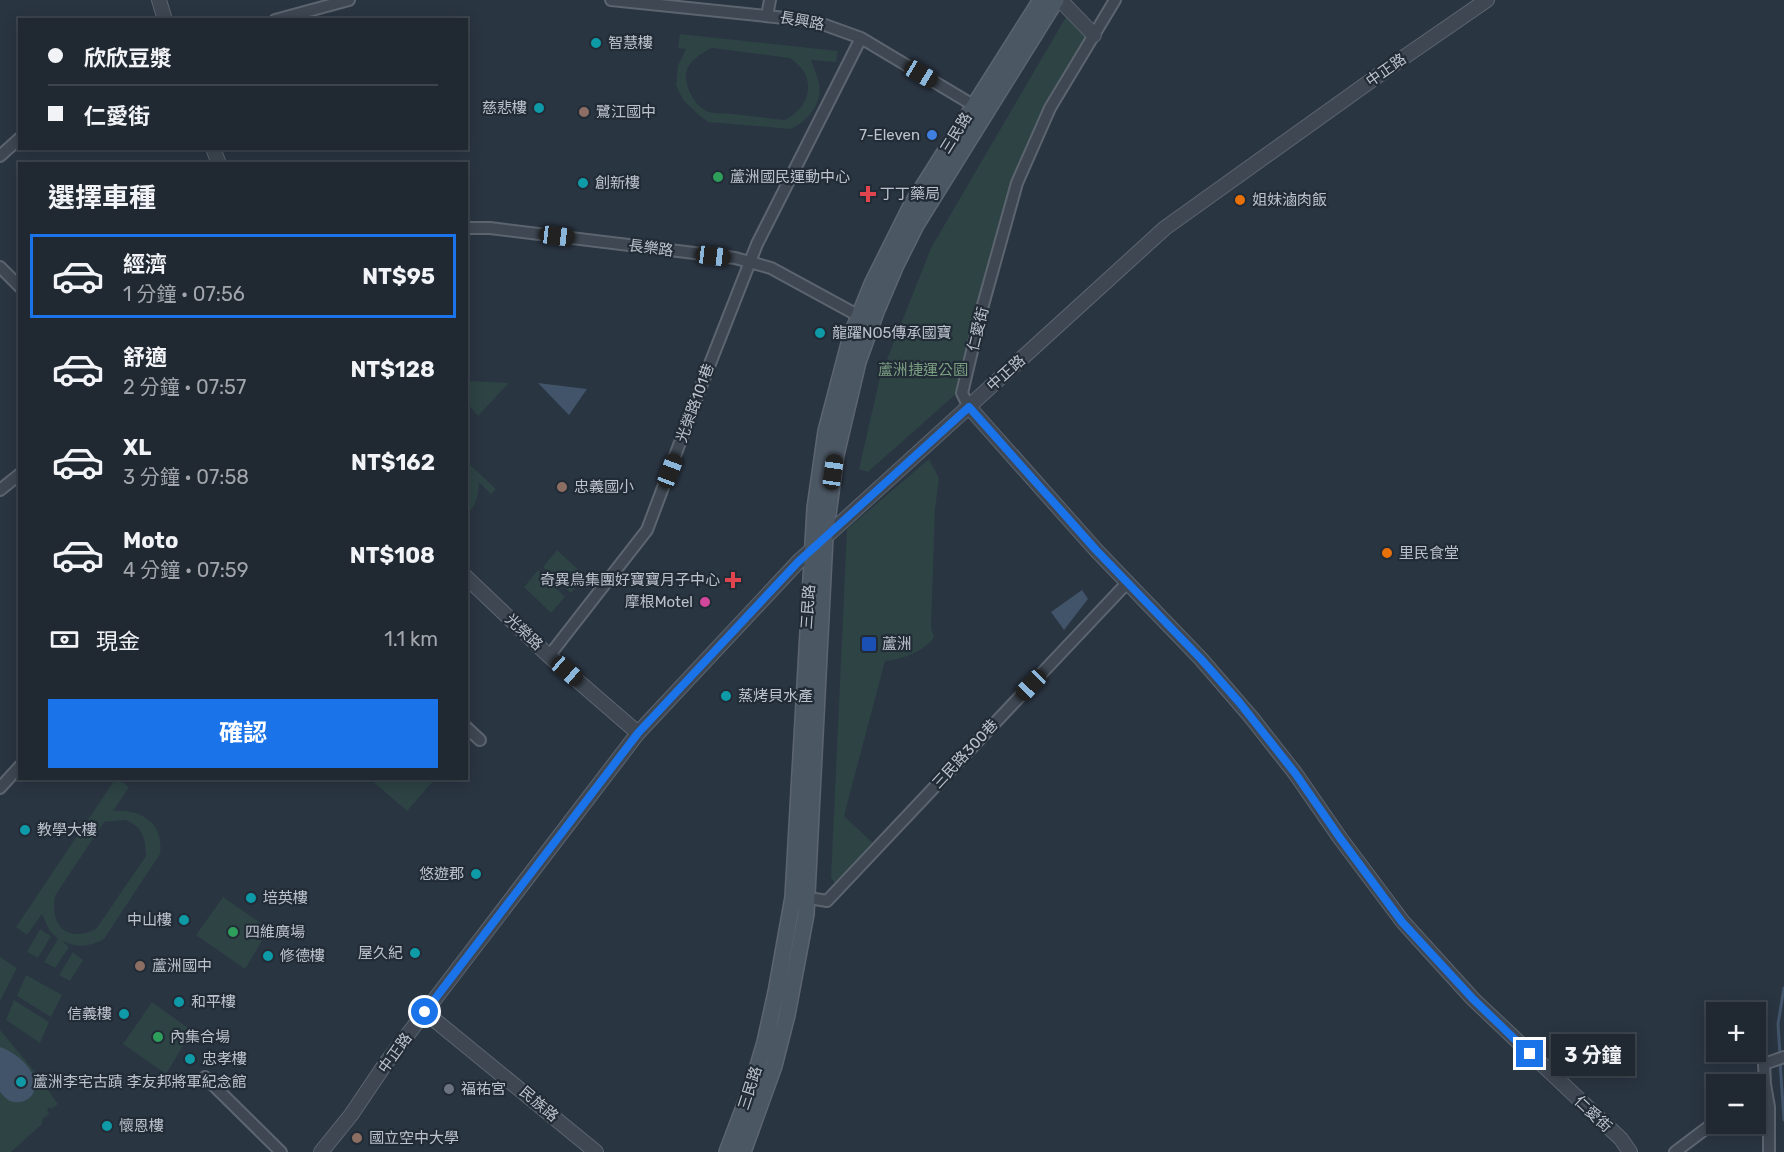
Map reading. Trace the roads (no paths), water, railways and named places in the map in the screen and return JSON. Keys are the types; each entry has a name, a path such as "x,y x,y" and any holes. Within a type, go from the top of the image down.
{"main road":[{"name":"三民路","path":"743,1152 774,1066 782,1036 806,914 800,897 813,548 815,508 826,431 851,336 872,284 900,226 973,105 1041,0"},
{"name":"三民路","path":"727,1152 752,1086 765,1042 800,897 825,537 836,455 858,362 896,265 922,214 1058,0"}],"street":[{"path":"159,0 164,18"},
{"path":"282,18 349,0"},
{"name":"長興路","path":"610,0 814,21 861,38 973,105"},
{"path":"767,16 770,0"},
{"path":"1058,0 1094,35"},
{"name":"仁愛街","path":"1115,0 1050,108 1017,183 983,305 962,393 969,407 1127,583 1201,659 1251,717 1295,773 1402,922 1473,999 1621,1139 1630,1152"},
{"name":"中正路","path":"321,1152 638,733 813,548 1165,228 1487,0"},
{"name":"光榮路101巷","path":"549,656 647,530 757,244 861,38"},
{"path":"0,156 18,140"},
{"name":"長樂路","path":"468,228 490,228 735,258 771,268 859,316"},
{"path":"0,267 18,285"},
{"path":"0,490 18,476"},
{"name":"光榮路","path":"468,579 549,656 638,733"},
{"name":"三民路300巷","path":"800,897 827,901 1127,583"},
{"path":"468,729 480,740"},
{"path":"0,788 18,768"},
{"name":"民族路","path":"425,1012 596,1152"},
{"path":"1764,1074 1764,1064 1784,1057"},
{"path":"206,1077 281,1152"},
{"path":"1766,1090 1769,1107 1769,1152"},
{"path":"1675,1152 1706,1129"}],"water":[{"path":"538,383 587,389 569,415"},
{"path":"1082,590 1088,599 1064,630 1051,612"},
{"path":"0,1047 18,1057 29,1068 35,1080 34,1091 30,1098 18,1102 10,1101 0,1092"}],"waterway":[{"path":"1780,1055 1778,1024 1784,988"},
{"path":"1780,1062 1784,1120"}],"place":[{"name":"智慧樓","path":"596,43"},
{"name":"慈悲樓","path":"539,108"},
{"name":"鷺江國中","path":"584,112"},
{"name":"7-Eleven","path":"932,135"},
{"name":"蘆洲國民運動中心","path":"718,177"},
{"name":"創新樓","path":"583,183"},
{"name":"丁丁藥局","path":"868,194"},
{"name":"姐妹滷肉飯","path":"1240,200"},
{"name":"龍躍NO5傳承國寶","path":"820,333"},
{"name":"忠義國小","path":"562,487"},
{"name":"里民食堂","path":"1387,553"},
{"name":"奇異鳥集團好寶寶月子中心","path":"733,580"},
{"name":"摩根Motel","path":"705,602"},
{"name":"蘆洲","path":"869,644"},
{"name":"蒸烤貝水產","path":"726,696"},
{"name":"教學大樓","path":"25,830"},
{"name":"悠遊郡","path":"476,874"},
{"name":"培英樓","path":"251,898"},
{"name":"中山樓","path":"184,920"},
{"name":"四維廣場","path":"233,932"},
{"name":"屋久紀","path":"415,953"},
{"name":"修德樓","path":"268,956"},
{"name":"蘆洲國中","path":"140,966"},
{"name":"和平樓","path":"179,1002"},
{"name":"信義樓","path":"124,1014"},
{"name":"內集合場","path":"158,1037"},
{"name":"忠孝樓","path":"190,1059"},
{"name":"蘆洲李宅古蹟 李友邦將軍紀念館","path":"21,1082"},
{"name":"福祐宮","path":"449,1089"},
{"name":"懷恩樓","path":"107,1126"},
{"name":"國立空中大學","path":"357,1138"}],"park label":[{"name":"蘆洲捷運公園","path":"923,370"}]}
